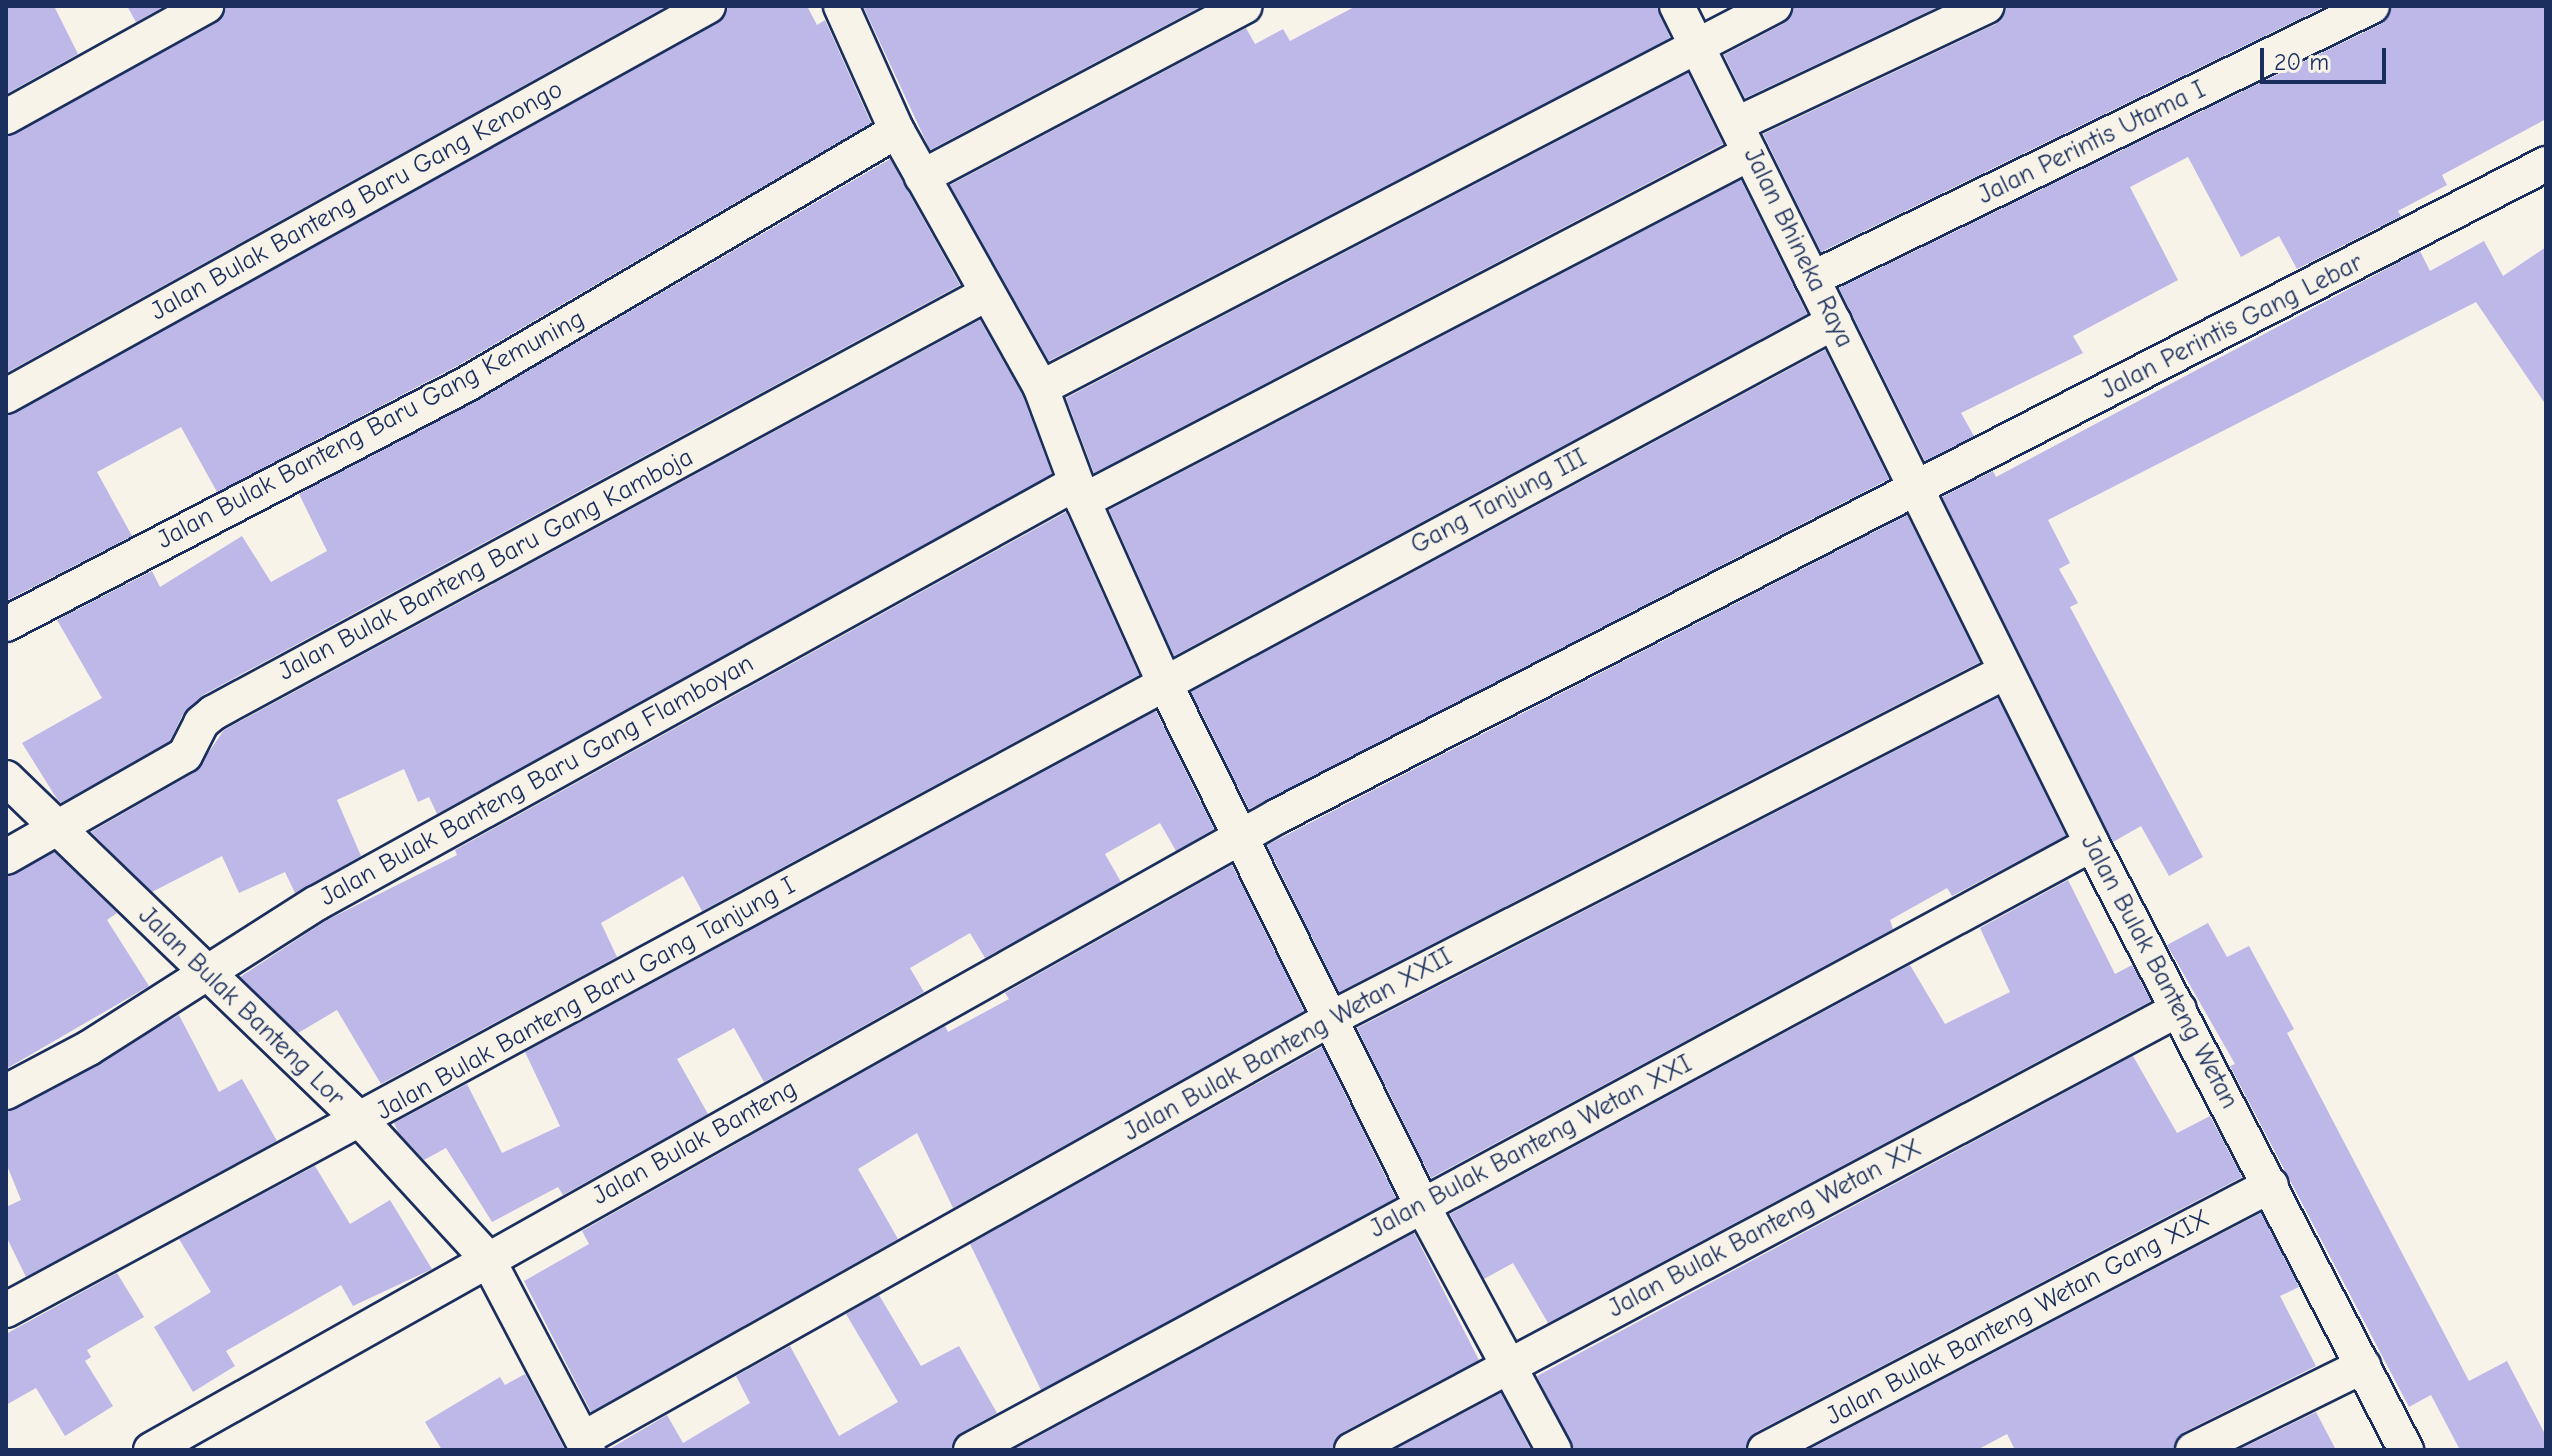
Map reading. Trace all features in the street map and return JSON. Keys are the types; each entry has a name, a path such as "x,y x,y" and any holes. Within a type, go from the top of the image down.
{"street":[{"path":"6,117 206,6"},
{"name":"Jalan Bulak Banteng Baru Gang Kenongo","path":"6,396 708,6"},
{"path":"841,6 897,131 1041,388 1079,492 1164,682 1257,830 1330,1019 1422,1205 1554,1450"},
{"path":"922,177 1245,6"},
{"name":"Jalan Bhineka Raya","path":"1677,6 1918,491"},
{"path":"1041,388 1694,44 1774,6"},
{"name":"Jalan Bulak Banteng Baru Gang Flamboyan","path":"6,1092 89,1048 204,972 317,903 1987,6"},
{"name":"Jalan Perintis Utama I","path":"1812,279 2372,6"},
{"name":"Jalan Bulak Banteng Baru Gang Kemuning","path":"6,624 467,384 897,131"},
{"name":"Jalan Perintis Gang Lebar","path":"1257,830 2546,164"},
{"name":"Jalan Bulak Banteng Baru Gang Kamboja","path":"6,857 54,826 185,755 201,723 213,713 986,294"},
{"name":"Gang Tanjung III","path":"1164,682 1834,322"},
{"name":"Jalan Bulak Banteng Wetan","path":"1918,491 2092,844 2406,1450"},
{"name":"Jalan Bulak Banteng Wetan XXII","path":"585,1444 1330,1019 2005,672"},
{"name":"Jalan Bulak Banteng Baru Gang Tanjung I","path":"6,1310 362,1122 1164,682"},
{"name":"Jalan Bulak Banteng Lor","path":"6,778 362,1122 487,1258 585,1444"},
{"name":"Jalan Bulak Banteng","path":"151,1450 487,1258 1257,830"},
{"name":"Jalan Bulak Banteng Wetan XXI","path":"971,1450 2092,844"},
{"name":"Jalan Bulak Banteng Wetan XX","path":"1352,1450 2179,1009"},
{"name":"Jalan Bulak Banteng Wetan Gang XIX","path":"1765,1450 2271,1185"},
{"path":"2193,1450 2363,1366"}],"building":[{"path":"6,6 54,6 78,54 6,94"},
{"path":"127,6 165,6 136,22"},
{"path":"226,6 667,6 6,373 6,137 216,23"},
{"path":"728,6 807,6 817,25 825,20 871,123 457,366 217,492 181,427 97,472 132,536 6,601 6,416 718,23"},
{"path":"863,6 1202,6 930,150"},
{"path":"1356,6 1657,6 1670,38 1049,361 950,185 1246,28 1255,44 1283,29 1290,41"},
{"path":"1794,6 1940,6 1745,98 1724,55 1783,24"},
{"path":"2007,6 2326,6 1821,252 1763,134 1996,24"},
{"path":"2392,6 2546,6 2546,119 2442,175 2447,185 2398,211 2401,216 2297,269 2279,236 2241,257 2188,157 2130,187 2178,280 2073,336 2083,353 1961,413 1974,436 1925,461 1839,288 2381,24"},
{"path":"1688,73 1723,144 1094,473 1066,398"},
{"path":"890,159 960,285 203,695 183,714 170,741 61,803 57,799 22,743 102,698 57,620 152,571 160,587 242,536 271,582 327,551 299,494 477,401"},
{"path":"1741,180 1807,314 1174,656 1109,510"},
{"path":"2484,241 2503,276 2546,247 2546,405 2476,302 2048,520 2070,563 2059,569 2078,603 2070,607 2203,857 2169,876 2141,826 2113,842 1942,497 1993,471 1996,477 2420,251 2430,271"},
{"path":"980,320 1023,396 1052,474 437,814 429,797 418,802 404,769 337,800 361,856 295,893 285,872 239,893 222,856 152,892 91,832 195,772 224,730"},
{"path":"1825,350 1889,479 1249,809 1191,692"},
{"path":"1066,512 1139,675 702,911 683,876 601,923 617,957 381,1084 337,1010 298,1033 240,977 327,920 457,855 455,850"},
{"path":"1907,515 1980,662 1339,992 1267,845"},
{"path":"1998,698 2066,836 1952,896 1947,888 1890,920 1893,929 1431,1178 1357,1028"},
{"path":"1156,711 1214,829 1176,851 1160,823 1105,854 1121,882 985,958 970,933 910,968 924,992 764,1082 734,1028 677,1059 708,1114 563,1195 558,1187 492,1222 446,1148 424,1160 398,1132 394,1123 467,1084 502,1153 560,1126 525,1052"},
{"path":"54,852 117,913 107,920 149,986 6,1069 6,877"},
{"path":"1232,865 1304,1011 953,1208 917,1133 858,1169 898,1239 591,1412 524,1281 589,1244 582,1231 945,1026 948,1032 1009,999 1005,993"},
{"path":"2068,880 2115,974 2132,965 2151,1001 1548,1323 1513,1263 1484,1279 1450,1214 1910,965 1945,1024 2010,992 1980,928"},
{"path":"2208,923 2227,957 2249,946 2294,1029 2287,1033 2469,1381 2507,1361 2546,1436 2546,1450 2460,1450 2431,1395 2409,1407 2230,1066 2235,1064 2167,945"},
{"path":"179,1015 219,1092 242,1079 277,1141 26,1277 6,1236 6,1207 21,1200 6,1163 6,1112"},
{"path":"1322,1047 1396,1198 1041,1390 970,1244"},
{"path":"2133,1056 2177,1133 2210,1116 2242,1177 1756,1432 1745,1450 1574,1450 1537,1376"},
{"path":"315,1166 350,1224 390,1200 432,1269 353,1306 341,1285 226,1351 235,1366 193,1392 154,1327 211,1292 179,1239"},
{"path":"2261,1213 2299,1287 2280,1296 2316,1366 2184,1432 2173,1450 2015,1450 2007,1434 1977,1450 1808,1450"},
{"path":"1414,1233 1479,1360 1343,1432 1332,1450 1013,1450"},
{"path":"117,1273 144,1317 87,1350 91,1357 85,1361 113,1406 65,1436 36,1388 6,1405 6,1334"},
{"path":"879,1295 921,1366 959,1346 997,1413 961,1433 951,1450 608,1450 667,1415 683,1443 750,1403 736,1376 790,1346 839,1436 898,1402 846,1314"},
{"path":"525,1374 565,1450 442,1450 425,1422 500,1377 505,1385"},
{"path":"1501,1393 1531,1450 1394,1450"},
{"path":"2316,1412 2336,1450 2238,1450"}]}
